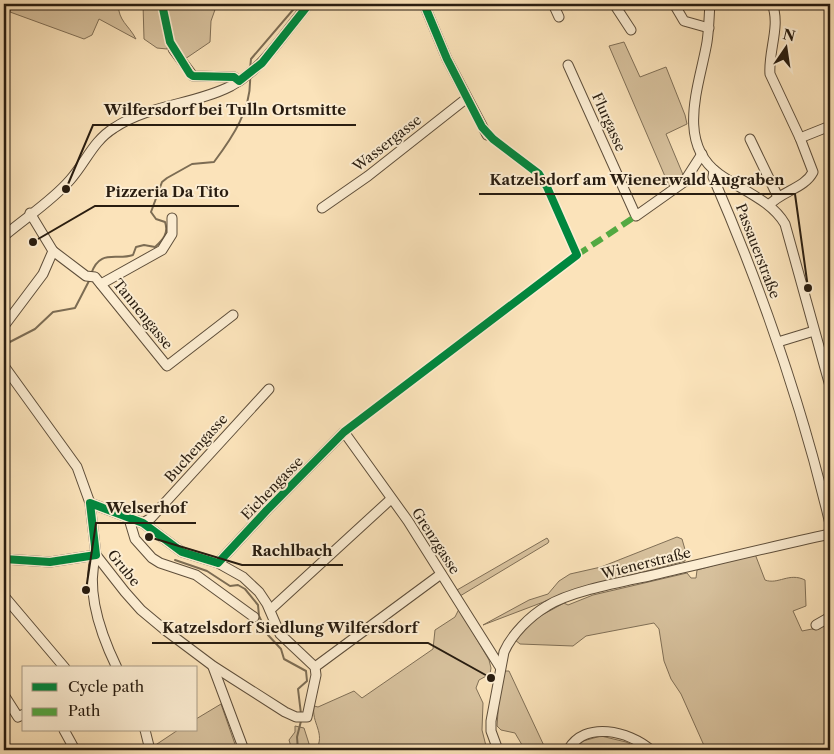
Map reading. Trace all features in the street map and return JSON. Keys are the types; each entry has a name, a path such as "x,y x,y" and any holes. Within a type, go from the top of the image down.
{"street":[{"path":"4,8 6,4"},
{"path":"4,236 70,180 99,140 126,120 143,112 215,93 243,78 259,66 309,4"},
{"path":"424,4 447,59 487,134"},
{"path":"553,4 559,17"},
{"path":"614,4 631,30"},
{"path":"674,4 684,21 709,28"},
{"path":"710,4 709,28 694,111 694,133 702,154 714,170 769,205 779,214 785,224 830,386"},
{"path":"769,205 778,195 809,180 813,172 800,138 770,74 769,63 774,22 772,4"},
{"path":"173,49 193,76 243,78"},
{"name":"Flurgasse","path":"568,65 636,216 684,182 702,154"},
{"name":"Wassergasse","path":"322,208 368,176 467,98"},
{"path":"800,138 830,126"},
{"path":"750,139 778,195"},
{"name":"Passauerstraße","path":"714,170 713,177 736,230 778,342 815,458 830,524"},
{"path":"4,326 43,274 53,251 30,213"},
{"path":"94,279 162,250 172,234 172,218"},
{"name":"Tannengasse","path":"53,251 94,279 167,366 233,315"},
{"path":"778,342 814,331"},
{"name":"Grube","path":"4,366 76,467 90,503 96,555 141,610 213,666 296,717 307,717 316,675 315,666"},
{"name":"Buchengasse","path":"143,523 151,518 269,389"},
{"name":"Grenzgasse","path":"344,432 442,574 500,667"},
{"name":"Eichengasse","path":"218,563 344,432"},
{"path":"270,610 391,499"},
{"path":"90,503 143,523 182,552 218,563 243,577 259,592 270,610 280,634 315,666 442,574"},
{"path":"130,519 135,539 152,558 160,563 196,575 254,617"},
{"name":"Wienerstraße","path":"498,750 491,721 500,667 508,644 520,629 548,605 562,599 624,582 830,534"},
{"path":"4,559 50,562 96,555 92,566 99,620 116,666"},
{"path":"4,596 62,666"},
{"path":"816,625 830,617"},
{"path":"213,666 244,750"},
{"path":"4,695 21,715"},
{"path":"65,732 75,750"},
{"path":"146,732 150,750"},
{"path":"568,750 580,736 589,732 608,732 624,736 651,750"}],"shaded area":[{"path":"12,4 93,4 109,9 111,4 118,4 122,19 136,39 99,19 92,35 84,39 10,12"},
{"path":"143,4 160,4 168,44 167,49 157,48 144,39"},
{"path":"164,4 217,4 211,21 210,42 185,59 171,35"},
{"path":"624,42 640,77 666,67 685,115 687,124 666,134 684,177 670,188 609,46"},
{"path":"677,537 682,539 686,553 685,561 575,590 483,625 529,600 548,594 559,581 570,574 601,567"},
{"path":"547,538 548,543 460,596 457,590"},
{"path":"755,554 765,580 774,581 794,577 805,580 806,606 793,611 802,631 817,628 830,622 830,750 706,750 681,694 671,679 664,661 659,629 654,623 586,636 573,646 520,644 515,640 533,620 564,603 568,605 593,595 687,573 691,578 696,578 697,570"},
{"path":"459,609 489,660 491,668 490,674 479,680 476,688 483,703 482,730 487,750 316,750 319,744 319,733 314,718 314,706 318,707 354,691 362,698 433,649 435,630 455,617"},
{"path":"505,671 509,671 546,750 525,750 515,733 501,730 497,726 499,698"},
{"path":"221,704 237,750 155,750 154,746 175,732 198,732 198,718"},
{"path":"295,726 304,728 311,750 292,750 289,740 295,732"},
{"path":"601,736 626,742 643,750 575,750 583,741"}],"waterway":[{"path":"250,69 251,59 298,4"},
{"path":"91,274 99,261 104,258 133,255 136,247 144,245 155,247 163,239 166,233 165,222 156,219 151,212 162,182 192,164 214,162 240,122 248,100 250,76"},
{"path":"4,345 35,329 53,312 75,308 90,279"},
{"path":"6,359 9,342"},
{"path":"175,560 207,571 230,586 238,585 245,589 258,605 259,616 268,635 281,649 284,659 306,671 307,681 298,689 301,714"},
{"path":"298,750 297,737 301,721"}],"marked path":[{"path":"577,255 636,216"}],"cycle path":[{"path":"162,4 170,42 190,74 193,76 234,77 239,81 262,63 309,4"},
{"path":"4,559 50,562 96,555 90,503 143,523 182,552 218,563 344,432 577,255 547,187 539,174 493,139 482,127 447,59 424,4"}],"place":[{"name":"Wilfersdorf bei Tulln Ortsmitte","path":"66,189"},
{"name":"Pizzeria Da Tito","path":"33,242"},
{"name":"Katzelsdorf am Wienerwald Augraben","path":"808,288"},
{"name":"Rachlbach","path":"149,537"},
{"name":"Welserhof","path":"86,590"},
{"name":"Katzelsdorf Siedlung Wilfersdorf","path":"491,678"}]}
